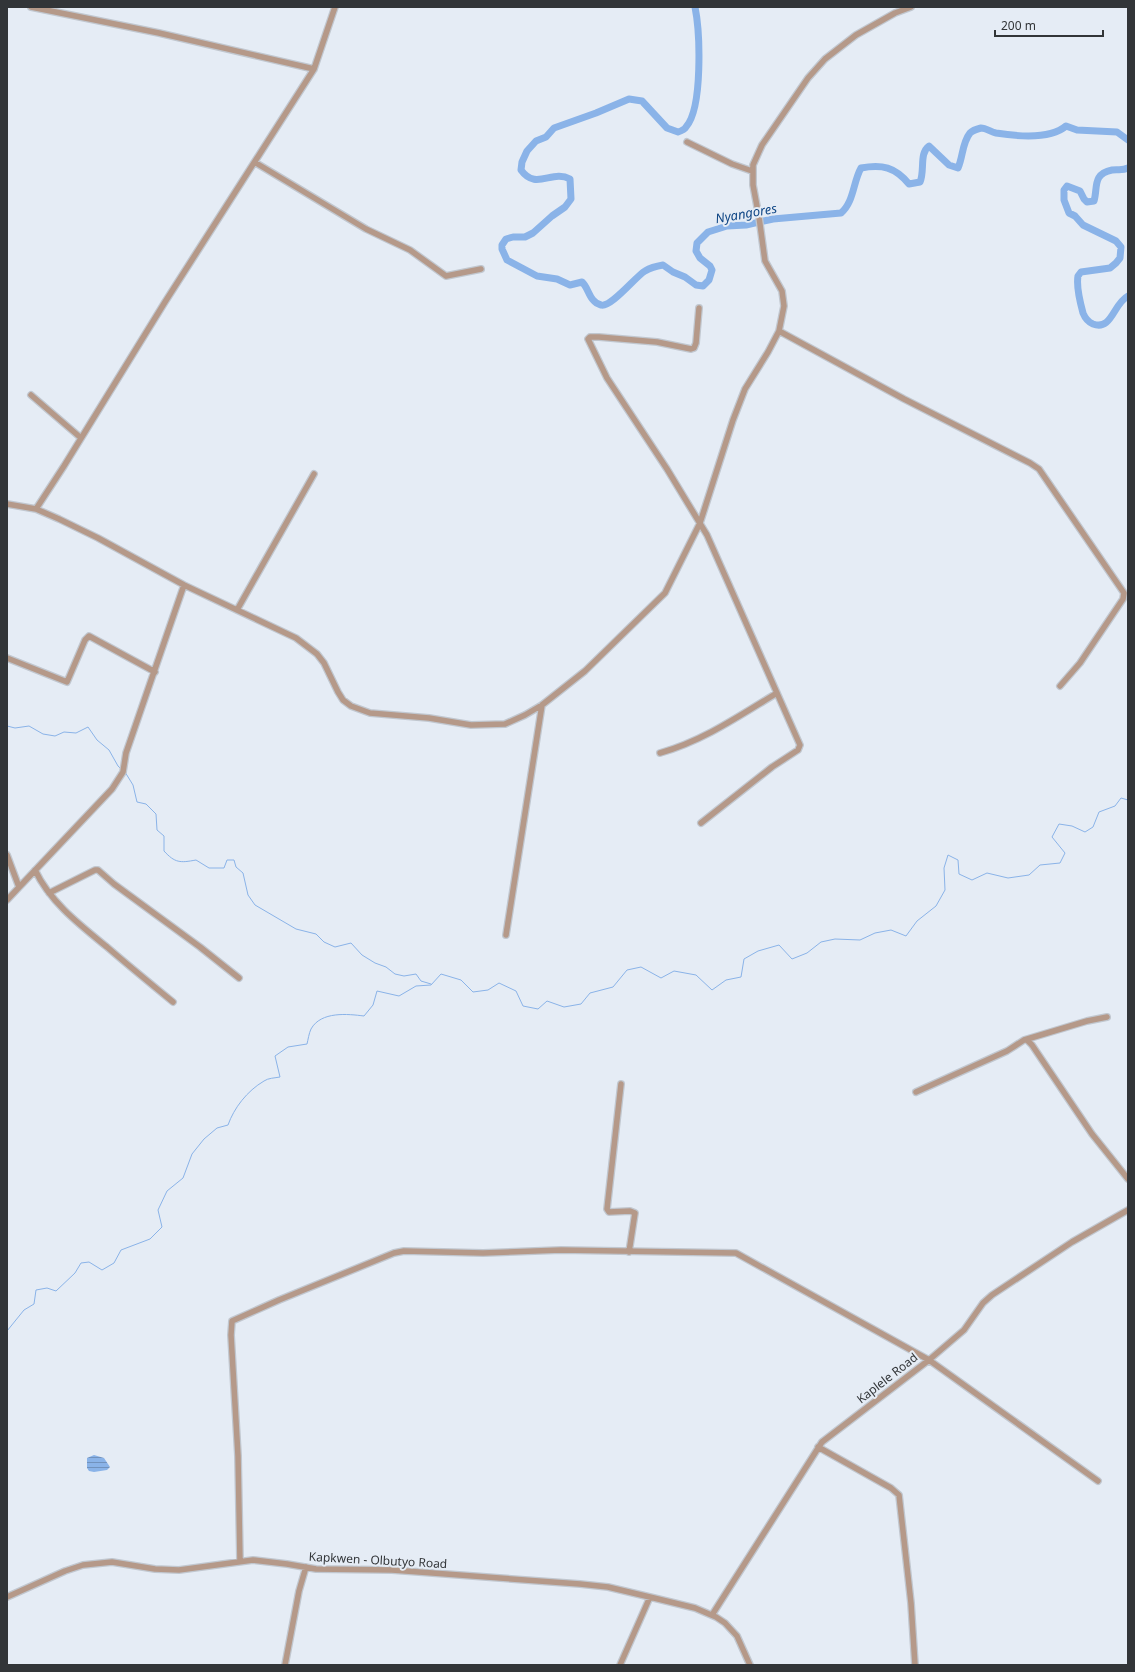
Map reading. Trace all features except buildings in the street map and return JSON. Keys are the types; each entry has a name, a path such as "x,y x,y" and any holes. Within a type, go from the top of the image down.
{"street":[{"path":"34,7 159,33 314,69"},
{"path":"36,509 165,302 256,163 314,69 336,7"},
{"path":"7,504 36,509 98,538 184,585 292,636 317,654 324,663 343,700 351,706 370,713 429,718 471,725 497,725 514,721 542,705 585,671 665,593 700,523 726,438 740,400 779,331 784,300 779,285 766,264 753,185 752,171 756,157 769,133 818,65 833,51 856,35 895,13 911,7"},
{"path":"687,142 732,164 752,171"},
{"path":"256,163 366,229 410,250 446,276 480,269"},
{"path":"698,308 696,343 693,348 657,342 606,337 590,336 588,339 607,378 700,523 714,551 800,744 800,748 772,767 701,823"},
{"path":"779,331 910,403 1030,463 1038,469 1124,593 1123,600 1080,663 1060,686"},
{"path":"31,395 81,438"},
{"path":"237,610 314,474"},
{"path":"7,900 112,789 121,776 126,753 184,585"},
{"path":"7,658 67,682 85,640 89,636 155,672"},
{"path":"660,753 680,747 709,735 777,693"},
{"path":"506,935 542,705"},
{"path":"7,855 19,887"},
{"path":"34,870 49,893 86,930 173,1002"},
{"path":"49,893 98,870 114,884 200,947 239,978"},
{"path":"916,1092 1007,1051 1022,1041 1087,1021 1107,1017"},
{"path":"1027,1040 1092,1134 1128,1179"},
{"path":"621,1084 607,1209 610,1212 630,1211 635,1213 629,1252"},
{"name":"Kaplele Road","path":"712,1615 818,1447 833,1432 850,1421 930,1360 968,1326 971,1318 983,1303 992,1295 1072,1242 1128,1210"},
{"path":"240,1561 238,1456 231,1335 231,1324 233,1320 397,1252 483,1253 561,1250 736,1253 930,1360 1098,1481"},
{"path":"818,1447 891,1488 899,1495 911,1603 915,1665"},
{"name":"Kapkwen - Olbutyo Road","path":"7,1597 65,1571 91,1564 112,1562 155,1569 179,1570 240,1561 266,1561 335,1570 399,1570 580,1584 650,1597 695,1608 712,1615 725,1623 737,1636 750,1665"},
{"path":"285,1665 299,1591 306,1567"},
{"path":"620,1665 650,1597"}],"water":[{"path":"94,1455 104,1458 110,1467 107,1470 94,1472 89,1471 87,1468 87,1458"}],"waterway":[{"name":"Nyangores","path":"695,7 699,51 698,87 691,117 685,128 678,132 667,128 642,101 629,99 554,128 546,137 536,141 527,151 522,162 521,170 532,179 557,176 570,179 571,199 565,207 552,216 533,233 525,237 513,237 506,239 502,245 502,249 507,260 537,276 557,279 570,285 582,282 594,301 601,305 605,305 617,297 645,271 661,265 685,277 696,285 703,286 709,280 712,270 710,266 700,258 696,251 697,243 708,232 727,226 746,225 773,219 841,213 851,198 861,168 875,166 888,168 899,174 909,184 920,182 924,153 929,146 949,165 958,168 967,137 972,131 977,129 981,128 996,133 1032,136 1051,133 1066,126 1077,130 1117,132 1128,140"},
{"name":"Nyangores","path":"1128,168 1122,170 1112,170 1101,175 1097,182 1094,201 1087,202 1080,191 1067,186 1064,190 1064,200 1069,213 1075,216 1083,225 1116,241 1121,247 1120,258 1110,268 1081,272 1078,276 1079,294 1085,317 1093,324 1104,324 1128,296"},
{"path":"7,726 15,728 29,726 43,734 55,736 64,732 76,733 88,727 97,740 109,750 121,769"},
{"path":"125,772 133,785 137,802 146,804 156,814 157,830 164,836 164,851 171,858 182,862 196,860 209,868 224,868 227,860 234,860 236,867 243,873 248,895 255,905 296,929 316,934 324,942 335,947 351,943 362,955 375,963 386,967 395,974 404,976 416,974 421,981 431,984"},
{"path":"7,1331 24,1310 34,1304 36,1290 47,1288 56,1291 75,1273 81,1263 89,1262 102,1270 114,1263 121,1250 150,1239 162,1227 158,1210 167,1191 183,1178 192,1154 204,1139 217,1128 228,1125 242,1100 258,1085 266,1080 280,1077 275,1056 288,1047 307,1044 311,1029 315,1023 321,1019 328,1016 343,1014 364,1016 373,1005 377,991 399,996 416,986 431,985 441,974 461,980 473,992 488,990 499,983 516,991 523,1006 538,1009 547,1001 564,1007 581,1004 590,993 613,987 627,970 641,967 661,978 674,971 696,975 712,990 726,980 741,977 744,959 758,951 779,945 792,959 807,953 821,942 835,939 860,940 875,933 891,930 906,936 917,921 936,906 945,890 944,868 948,855 958,860 959,874 972,880 987,873 1008,878 1029,875 1040,865 1060,863 1065,853 1052,837 1059,824 1072,826 1085,832 1093,827 1099,812 1115,806 1121,798 1128,800"}]}
